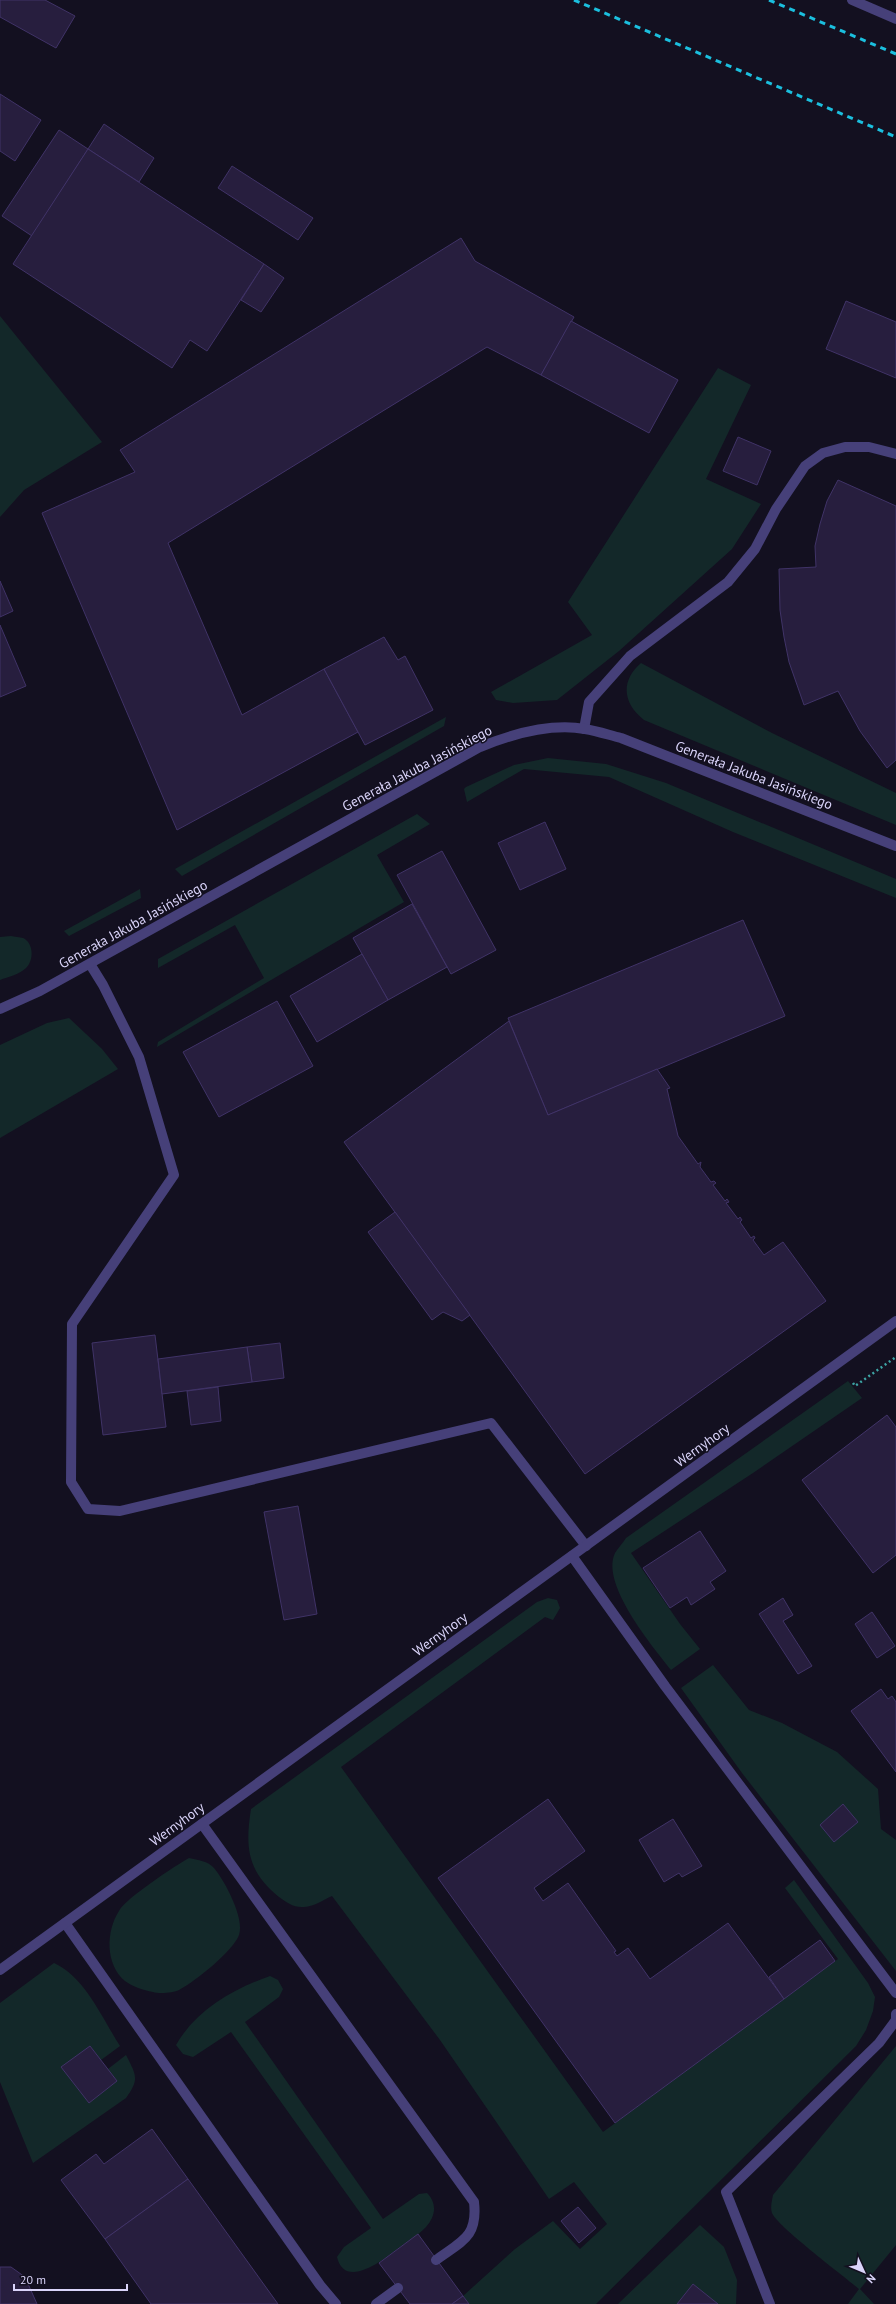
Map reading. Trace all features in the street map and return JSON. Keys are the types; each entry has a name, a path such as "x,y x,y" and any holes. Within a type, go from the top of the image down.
{"street":[{"path":"852,0 896,19"},
{"path":"584,729 589,702 630,656 728,582 755,549 776,509 805,466 823,453 845,446 869,447 896,454"},
{"name":"Generała Jakuba Jasińskiego","path":"0,1009 40,991 90,964 480,747 504,737 531,731 584,729 621,738 896,846"},
{"path":"90,964 103,985 139,1057 174,1175 72,1324 71,1482 88,1509 120,1511 491,1423 586,1546"},
{"name":"Wernyhory","path":"0,1970 896,1322"},
{"path":"572,1556 665,1686 896,1993"},
{"path":"202,1824 474,2202 476,2219 468,2237 436,2260"},
{"path":"65,1923 152,2049 320,2285 336,2304"},
{"path":"770,2304 726,2192 879,2043 896,2020 896,2014"},
{"path":"376,2304 398,2288"}],"green space":[{"path":"0,316 102,442 24,490 0,517"},
{"path":"718,368 751,385 706,479 761,504 732,549 619,651 557,700 513,703 496,700 491,692 592,635 568,602"},
{"path":"641,663 772,733 896,793 896,825 644,720 632,707 628,700 627,692 627,685 630,677"},
{"path":"446,717 444,726 182,876 175,869"},
{"path":"548,758 606,764 666,783 896,879 896,898 733,832 609,777 524,769 467,802 464,789 466,787 514,765"},
{"path":"417,814 430,824 377,855 404,902 157,1047 158,1042 264,978 235,925 158,968 158,959"},
{"path":"140,889 141,898 69,936 64,931"},
{"path":"11,936 27,940 32,952 29,965 21,972 0,980 0,937"},
{"path":"69,1018 102,1049 118,1069 0,1138 0,1045 47,1023"},
{"path":"848,1381 862,1398 753,1473 631,1553 680,1624 700,1649 671,1670 641,1631 621,1598 612,1566 615,1553 626,1538"},
{"path":"548,1598 557,1600 560,1608 553,1620 545,1617 341,1767 603,2132 838,1959 785,1888 794,1880 868,1983 875,1997 873,2011 866,2030 856,2046 596,2304 469,2304 463,2296 515,2249 553,2221 580,2249 607,2224 574,2182 549,2199 440,2040 332,1896 319,1903 300,1907 287,1903 268,1887 254,1868 251,1858 248,1835 249,1823 251,1809 537,1602"},
{"path":"713,1665 749,1710 782,1723 837,1752 878,1789 881,1829 896,1840 896,1971 742,1773 681,1688"},
{"path":"189,1858 209,1864 218,1874 237,1910 240,1928 239,1935 222,1957 195,1980 179,1990 159,1993 135,1987 125,1981 118,1974 111,1957 110,1937 115,1919 123,1905 131,1898"},
{"path":"54,1963 65,1969 84,1988 120,2046 101,2060 90,2046 62,2068 89,2103 117,2081 108,2069 126,2055 134,2072 135,2081 126,2098 33,2163 0,2082 0,2003"},
{"path":"270,1976 278,1980 283,1989 279,1997 245,2022 383,2219 419,2194 427,2193 433,2202 433,2215 426,2227 376,2264 357,2272 348,2271 341,2267 337,2257 344,2247 371,2228 231,2032 193,2057 183,2054 176,2045 194,2021 217,2002 243,1987"},
{"path":"896,2046 896,2245 860,2289 874,2304 848,2304 859,2289 777,2220 772,2213 771,2208 773,2195"},
{"path":"700,2225 724,2247 737,2280 736,2304 718,2304 693,2284 677,2304 618,2304"}],"building":[{"path":"0,0 45,0 75,16 56,48 0,17"},
{"path":"0,94 41,120 15,161 0,151"},
{"path":"104,124 154,158 139,182 88,149"},
{"path":"59,130 88,149 32,236 2,216"},
{"path":"88,149 264,264 207,351 190,340 172,368 13,264"},
{"path":"232,166 313,218 298,240 218,188"},
{"path":"461,238 475,261 574,317 541,375 487,347 168,543 242,715 324,669 358,732 177,830 42,513 135,472 120,450"},
{"path":"264,264 284,278 261,312 241,300"},
{"path":"846,301 896,322 896,378 826,349"},
{"path":"571,321 678,380 649,433 541,375"},
{"path":"738,437 771,451 757,485 723,471"},
{"path":"838,480 896,506 896,760 887,768 860,731 838,691 804,705 789,662 784,637 780,610 779,569 816,567 815,546 820,524 827,501"},
{"path":"0,581 13,611 0,617"},
{"path":"0,625 26,686 0,697"},
{"path":"384,637 398,660 405,656 433,710 365,745 324,669"},
{"path":"545,822 566,869 520,890 498,843"},
{"path":"442,851 496,950 451,974 397,875"},
{"path":"412,904 447,967 388,1000 353,938"},
{"path":"743,920 785,1016 548,1115 508,1018"},
{"path":"362,954 388,1000 317,1042 290,996"},
{"path":"277,1001 313,1066 219,1117 183,1052"},
{"path":"509,1021 548,1115 657,1069 670,1088 667,1089 678,1136 698,1164 701,1162 700,1167 711,1182 714,1181 716,1183 713,1185 725,1201 727,1199 729,1202 726,1203 738,1219 740,1217 742,1220 740,1222 751,1238 754,1236 755,1238 753,1240 764,1255 783,1242 826,1301 585,1474 344,1142"},
{"path":"395,1212 470,1315 462,1321 443,1312 432,1320 368,1232"},
{"path":"155,1335 166,1427 103,1435 92,1343"},
{"path":"280,1343 284,1378 252,1382 247,1347"},
{"path":"247,1347 252,1382 162,1394 158,1359"},
{"path":"218,1387 221,1421 191,1425 187,1391"},
{"path":"887,1415 896,1427 896,1555 873,1573 802,1480"},
{"path":"298,1506 317,1614 284,1620 264,1512"},
{"path":"700,1531 726,1571 710,1582 715,1589 691,1605 687,1597 670,1608 643,1568"},
{"path":"783,1598 793,1615 783,1621 812,1666 798,1674 759,1614"},
{"path":"872,1612 895,1646 877,1658 855,1624"},
{"path":"881,1689 888,1699 892,1696 896,1702 896,1772 851,1711"},
{"path":"548,1799 585,1851 534,1888 543,1901 568,1883 616,1951 614,1952 617,1956 628,1948 650,1979 728,1923 784,1999 615,2123 438,1878"},
{"path":"843,1804 858,1822 834,1842 820,1825"},
{"path":"673,1819 702,1866 682,1877 679,1873 664,1882 639,1840"},
{"path":"820,1940 835,1961 784,1999 769,1977"},
{"path":"90,2046 117,2081 89,2103 61,2067"},
{"path":"152,2129 188,2179 105,2239 61,2180 96,2154 104,2164"},
{"path":"188,2179 278,2304 151,2304 105,2239"},
{"path":"578,2207 596,2228 579,2243 561,2221"},
{"path":"418,2234 463,2296 452,2304 410,2304 379,2263"},
{"path":"0,2267 11,2267 25,2277 37,2304 0,2304"},
{"path":"693,2284 718,2304 677,2304"},
{"path":"463,2296 469,2304 452,2304"}],"railway":[{"path":"574,0 896,137"},
{"path":"769,0 896,54"}]}
